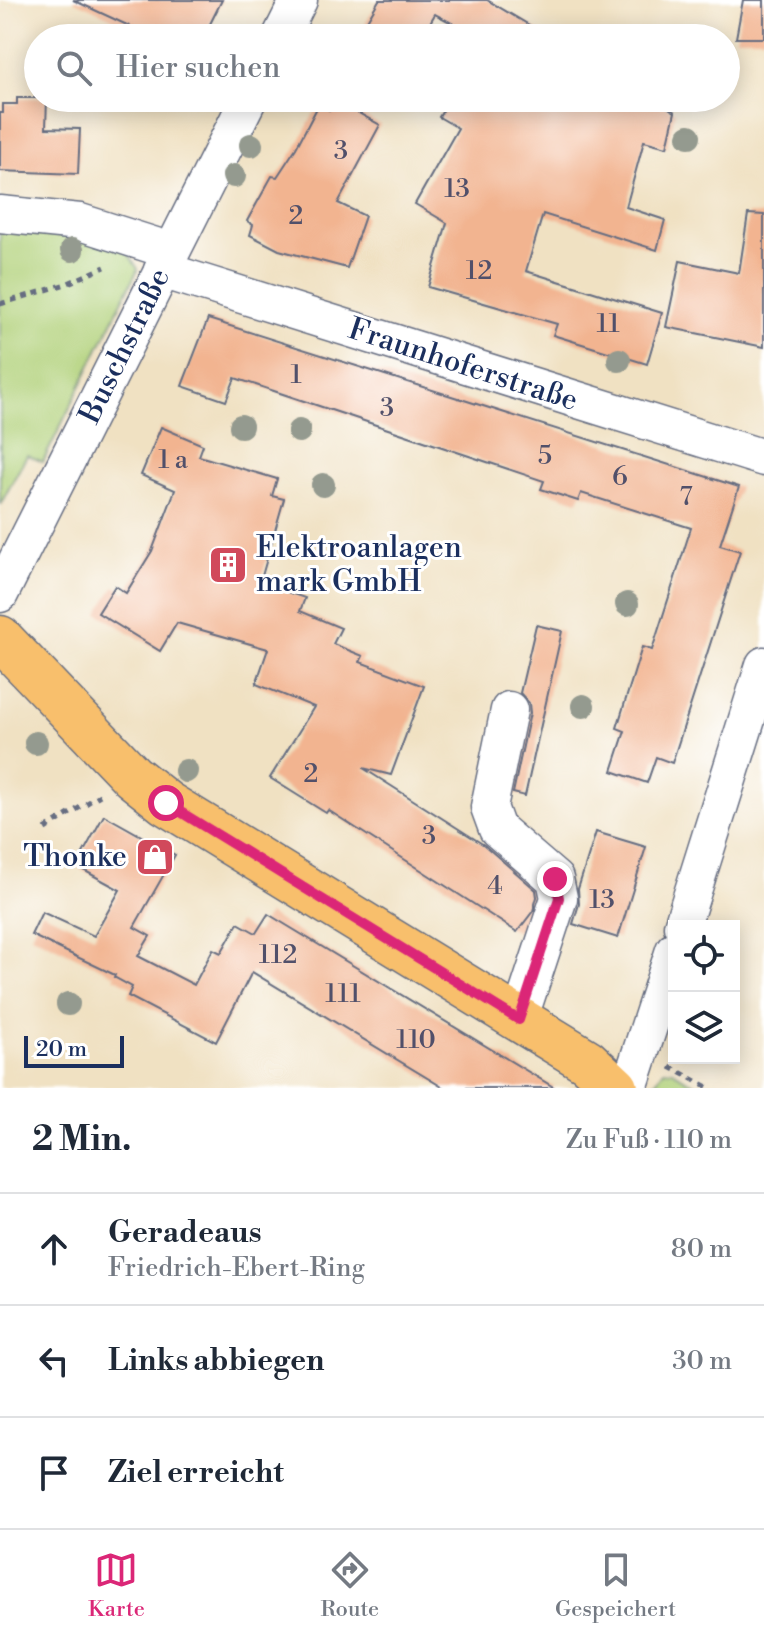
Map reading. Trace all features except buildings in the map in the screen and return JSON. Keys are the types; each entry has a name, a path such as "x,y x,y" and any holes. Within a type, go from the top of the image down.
{"main road":[{"path":"0,638 132,776 166,803 587,1061 628,1079"}],"street":[{"path":"287,24 299,0"},
{"name":"Buschstraße","path":"0,594 242,112"},
{"name":"Fraunhoferstraße","path":"0,214 80,222 167,261 764,458"},
{"path":"684,920 764,665"},
{"path":"509,710 489,807 497,829 555,879 559,898 519,1020"},
{"path":"628,1079 668,967"}],"path":[{"path":"0,304 66,284 129,258 167,261"},
{"path":"45,829 89,802"},
{"path":"628,1079 674,1068 710,1088"}],"green space":[{"path":"0,224 124,247 138,269 43,462 27,455 0,505"},
{"path":"664,1070 673,1071 700,1088 655,1088 654,1084"}],"place":[{"name":"Elektroanlagen mark GmbH","path":"228,565"},
{"name":"Thonke","path":"155,857"}],"route":[{"path":"166,803 519,1020 559,898 555,879"}]}
